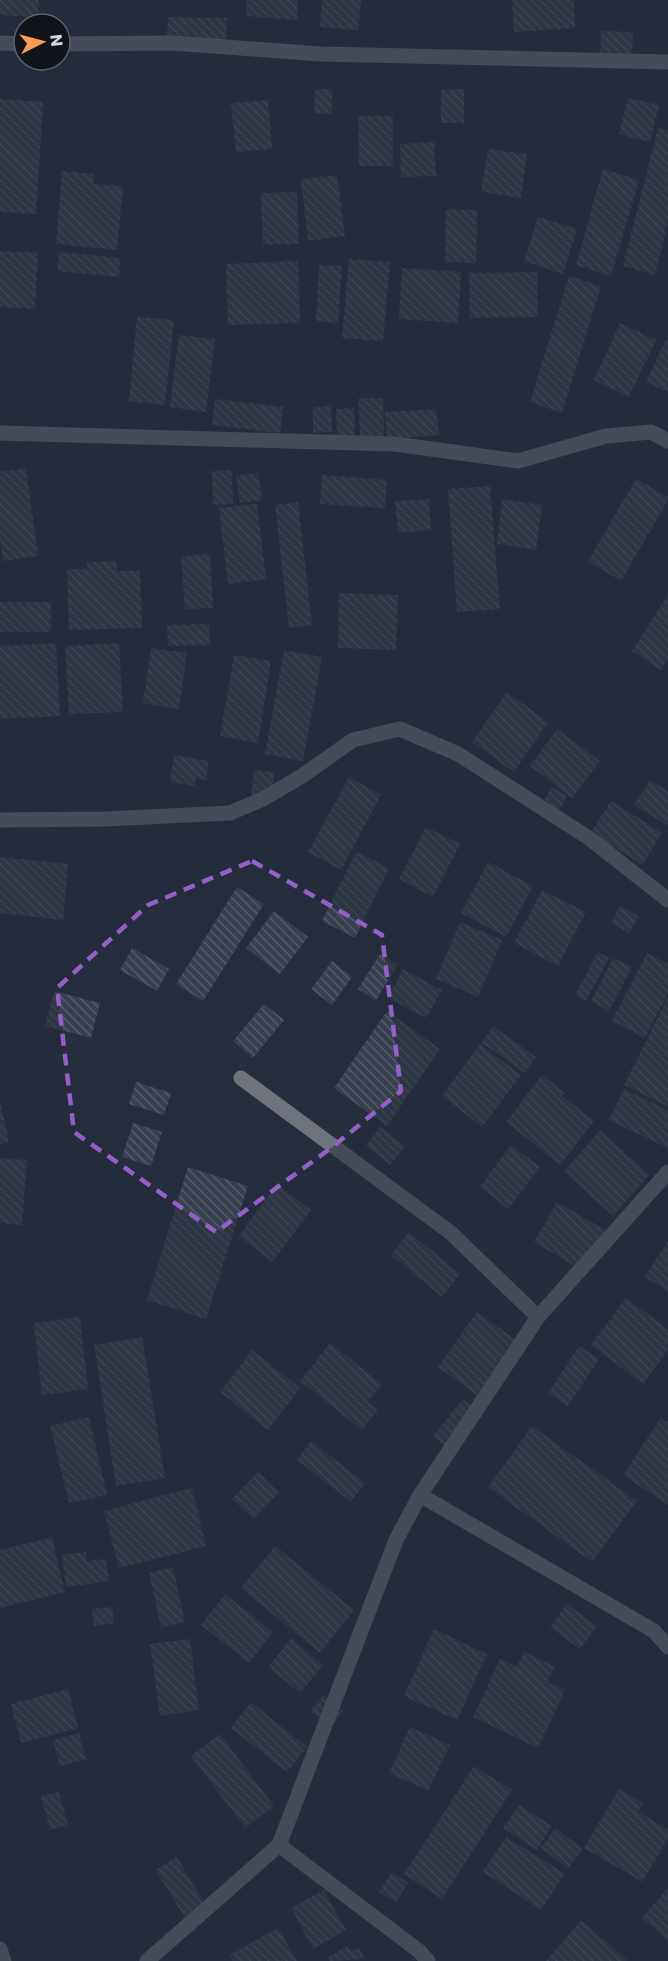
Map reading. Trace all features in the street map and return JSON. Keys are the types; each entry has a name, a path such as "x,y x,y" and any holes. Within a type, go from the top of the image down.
{"street":[{"path":"72,44 173,43 320,54 668,62"},
{"path":"0,434 395,444 518,461 606,436 651,432 668,441"},
{"path":"0,820 105,819 230,813 263,799 302,777 353,740 400,729 468,760 589,838 668,900"},
{"path":"241,1078 451,1233 538,1317"},
{"path":"147,1961 279,1845 396,1540 420,1496 538,1317 668,1172"},
{"path":"420,1496 654,1631 668,1647"},
{"path":"279,1845 419,1951 428,1961"},
{"path":"0,1949 4,1961"}],"highlighted area":[{"path":"252,861 382,935 401,1091 331,1148 216,1232 74,1132 57,988 148,905"}],"building":[{"path":"0,0 39,0 38,12 12,12 12,16 0,15"},
{"path":"247,0 298,0 297,20 246,16"},
{"path":"322,0 361,0 358,30 320,27"},
{"path":"512,0 574,0 575,28 514,32"},
{"path":"168,17 227,18 226,40 167,40"},
{"path":"601,31 633,32 632,63 600,62"},
{"path":"315,89 332,89 332,114 314,113"},
{"path":"464,89 464,123 441,123 441,90"},
{"path":"628,98 659,105 650,142 619,134"},
{"path":"0,99 43,102 36,214 0,212"},
{"path":"268,100 272,149 236,152 231,103"},
{"path":"358,116 393,116 393,166 359,166"},
{"path":"658,128 668,130 668,223 655,275 623,266"},
{"path":"434,142 436,176 401,177 400,144"},
{"path":"488,149 527,154 521,198 481,192"},
{"path":"603,169 639,180 611,276 576,265"},
{"path":"62,171 94,174 93,184 123,186 117,250 56,244"},
{"path":"337,175 345,236 308,241 301,179"},
{"path":"297,192 299,244 263,245 261,193"},
{"path":"446,209 477,210 476,263 445,262"},
{"path":"538,217 577,229 563,274 524,261"},
{"path":"0,251 38,253 35,309 0,307"},
{"path":"59,252 120,258 119,277 57,271"},
{"path":"349,259 390,262 383,341 342,338"},
{"path":"298,261 300,323 228,325 226,264"},
{"path":"319,265 342,266 338,323 316,321"},
{"path":"402,268 461,272 458,323 399,319"},
{"path":"537,272 538,317 470,318 469,273"},
{"path":"569,276 601,286 562,413 530,402"},
{"path":"137,317 174,320 165,405 129,401"},
{"path":"620,323 656,340 629,397 594,380"},
{"path":"179,335 215,339 206,412 170,407"},
{"path":"668,335 668,392 646,382"},
{"path":"358,398 383,398 384,436 360,437"},
{"path":"215,399 283,407 280,433 212,425"},
{"path":"331,406 332,432 313,433 313,407"},
{"path":"354,408 355,435 337,435 336,409"},
{"path":"436,409 439,435 387,439 385,412"},
{"path":"26,468 38,556 3,561 0,537 0,472"},
{"path":"232,470 233,504 213,505 212,471"},
{"path":"258,473 262,500 240,503 236,476"},
{"path":"322,475 387,480 385,508 320,504"},
{"path":"636,479 668,497 668,500 621,581 588,561"},
{"path":"490,486 500,609 457,612 448,489"},
{"path":"429,499 431,530 398,533 395,501"},
{"path":"502,499 542,505 536,550 497,544"},
{"path":"298,502 312,625 289,628 275,505"},
{"path":"257,504 266,579 228,584 219,508"},
{"path":"210,554 213,608 185,609 181,556"},
{"path":"116,561 117,571 140,571 142,628 69,630 67,569 87,569 87,562"},
{"path":"339,593 398,595 396,650 338,648"},
{"path":"668,595 668,660 661,670 632,651"},
{"path":"0,602 51,602 51,632 0,632"},
{"path":"209,624 210,645 168,646 167,625"},
{"path":"56,643 60,716 0,719 0,646"},
{"path":"119,643 123,712 69,714 65,646"},
{"path":"151,648 187,653 179,709 143,703"},
{"path":"284,650 322,657 303,761 265,754"},
{"path":"234,655 271,661 258,743 220,736"},
{"path":"507,692 548,722 514,772 472,742"},
{"path":"557,729 600,761 572,798 530,766"},
{"path":"174,755 209,761 206,780 196,778 195,786 170,782"},
{"path":"254,770 274,772 272,799 251,797"},
{"path":"349,777 381,795 341,870 308,852"},
{"path":"650,780 668,791 668,826 634,805"},
{"path":"551,787 567,795 559,812 543,804"},
{"path":"611,801 662,833 642,865 591,832"},
{"path":"426,827 460,844 433,897 399,879"},
{"path":"356,852 389,868 355,938 322,921"},
{"path":"0,857 68,864 63,920 0,913"},
{"path":"488,862 533,886 506,937 461,913"},
{"path":"237,887 264,904 203,1001 176,984"},
{"path":"542,890 586,912 558,966 514,943"},
{"path":"620,906 639,916 629,933 611,923"},
{"path":"274,911 308,937 280,974 246,948"},
{"path":"460,922 502,940 478,997 436,979"},
{"path":"132,948 169,969 157,991 120,970"},
{"path":"598,952 609,958 586,1001 575,995"},
{"path":"647,953 668,964 668,993 645,1038 612,1021"},
{"path":"380,954 398,965 376,1000 358,989"},
{"path":"613,958 632,967 609,1011 591,1001"},
{"path":"332,961 352,977 332,1005 311,989"},
{"path":"403,969 442,990 426,1018 388,998"},
{"path":"54,991 100,1003 91,1038 45,1026"},
{"path":"668,997 668,1107 624,1085"},
{"path":"264,1004 284,1020 253,1058 233,1041"},
{"path":"387,1011 440,1049 387,1126 334,1088"},
{"path":"493,1026 536,1057 525,1073 482,1043"},
{"path":"480,1044 521,1075 482,1127 442,1096"},
{"path":"542,1075 565,1093 562,1096 594,1121 560,1165 506,1122"},
{"path":"136,1082 171,1093 164,1115 129,1104"},
{"path":"624,1089 668,1110 668,1148 609,1120"},
{"path":"0,1100 9,1142 0,1144"},
{"path":"133,1123 162,1132 151,1166 122,1157"},
{"path":"380,1127 405,1146 390,1165 366,1146"},
{"path":"600,1130 649,1175 613,1216 564,1172"},
{"path":"511,1145 540,1167 508,1209 480,1187"},
{"path":"0,1158 27,1160 22,1225 0,1223"},
{"path":"188,1167 248,1186 206,1319 147,1300"},
{"path":"277,1184 311,1210 272,1262 239,1236"},
{"path":"557,1202 610,1233 587,1273 534,1242"},
{"path":"409,1232 460,1274 442,1297 391,1255"},
{"path":"668,1241 668,1292 645,1277"},
{"path":"626,1298 668,1329 668,1350 643,1384 591,1345"},
{"path":"477,1312 527,1348 487,1403 438,1367"},
{"path":"80,1317 88,1389 42,1395 34,1323"},
{"path":"142,1337 165,1478 116,1486 94,1345"},
{"path":"330,1343 382,1384 368,1402 378,1410 362,1430 300,1381"},
{"path":"579,1346 599,1359 568,1406 548,1393"},
{"path":"252,1350 300,1388 268,1430 220,1392"},
{"path":"463,1399 483,1415 453,1453 433,1436"},
{"path":"89,1417 107,1495 69,1503 50,1426"},
{"path":"661,1418 668,1423 668,1505 623,1475"},
{"path":"532,1426 637,1501 592,1562 488,1487"},
{"path":"311,1441 365,1483 351,1502 297,1460"},
{"path":"258,1472 279,1493 253,1519 232,1499"},
{"path":"192,1488 206,1546 119,1568 104,1511"},
{"path":"52,1537 65,1592 0,1608 0,1550"},
{"path":"275,1546 354,1610 320,1653 241,1588"},
{"path":"86,1552 87,1561 106,1559 109,1581 66,1587 62,1555"},
{"path":"173,1567 185,1622 161,1627 149,1573"},
{"path":"225,1594 273,1632 249,1663 201,1625"},
{"path":"567,1604 597,1626 580,1649 550,1627"},
{"path":"112,1607 114,1623 94,1626 92,1609"},
{"path":"434,1629 487,1654 457,1720 404,1696"},
{"path":"291,1638 323,1665 300,1693 268,1667"},
{"path":"190,1639 199,1710 160,1716 150,1644"},
{"path":"524,1652 555,1666 547,1682 565,1690 538,1748 473,1717 500,1659 517,1667"},
{"path":"68,1689 78,1728 21,1743 11,1704"},
{"path":"323,1695 343,1711 331,1727 310,1711"},
{"path":"251,1702 307,1747 287,1772 231,1728"},
{"path":"410,1727 450,1745 428,1791 389,1773"},
{"path":"79,1733 86,1759 60,1766 53,1740"},
{"path":"220,1734 274,1806 245,1828 191,1756"},
{"path":"474,1766 512,1790 442,1899 404,1874"},
{"path":"619,1789 643,1803 638,1812 668,1829 668,1839 642,1882 584,1848"},
{"path":"59,1792 68,1825 50,1830 41,1796"},
{"path":"519,1805 552,1826 537,1850 503,1828"},
{"path":"555,1828 583,1849 568,1869 541,1848"},
{"path":"506,1837 565,1874 541,1910 483,1872"},
{"path":"177,1857 205,1904 184,1917 156,1870"},
{"path":"392,1872 408,1883 396,1902 379,1892"},
{"path":"668,1888 668,1941 642,1918"},
{"path":"324,1890 346,1930 313,1949 291,1908"},
{"path":"581,1920 627,1960 546,1961"},
{"path":"278,1928 297,1961 233,1961 229,1955"},
{"path":"348,1946 351,1952 359,1948 365,1959 330,1961 328,1957"}]}
